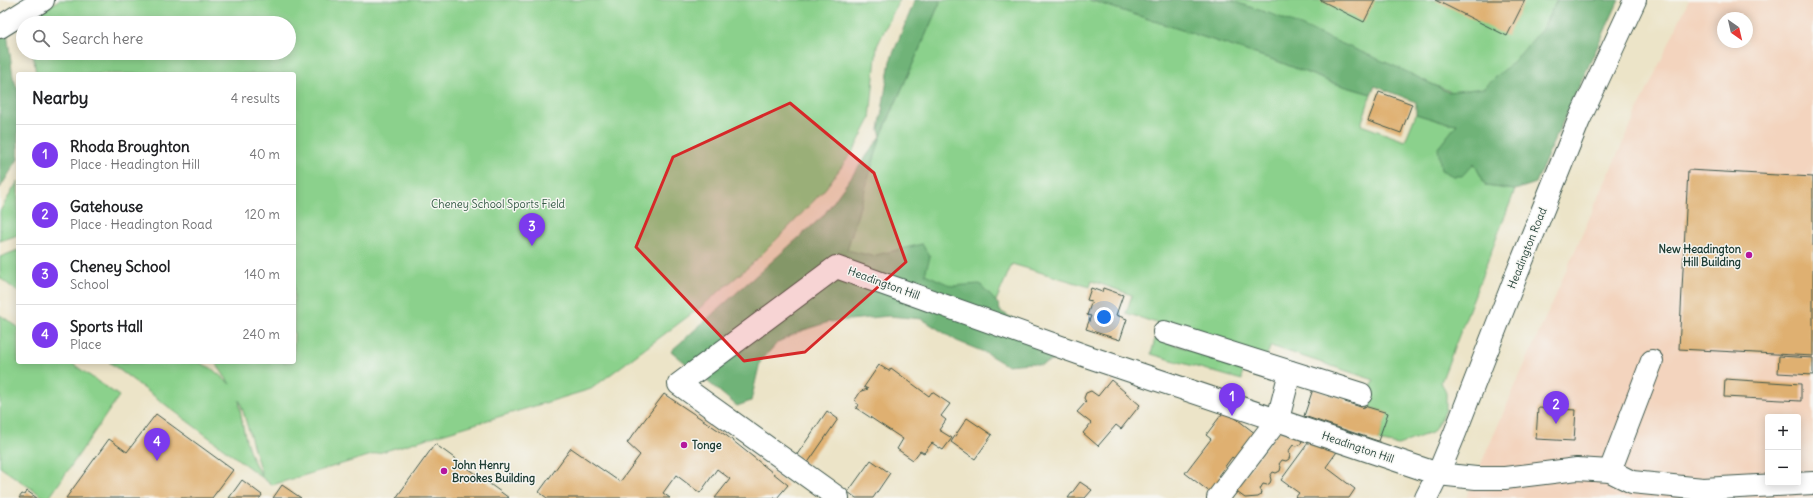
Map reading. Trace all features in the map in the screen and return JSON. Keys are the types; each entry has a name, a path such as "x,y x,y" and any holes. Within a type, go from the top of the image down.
{"street":[{"path":"17,16 42,0"},
{"name":"Headington Road","path":"1426,498 1438,474 1579,120 1635,0"},
{"path":"0,27 16,17"},
{"name":"Headington Hill","path":"838,498 679,384 836,267 1090,356 1438,474 1476,478 1505,478 1577,469 1610,471"},
{"path":"1164,332 1361,394"},
{"path":"1652,361 1610,471 1632,482 1703,489 1813,483"},
{"path":"1225,496 1278,419 1290,372"}],"highlighted area":[{"path":"790,103 874,173 906,262 805,352 744,361 636,247 673,157"}],"shaded area":[{"path":"1689,0 1813,0 1813,498 1466,498 1614,162"}],"green space":[{"name":"Cheney School Sports Field","path":"59,0 899,0 877,46 870,119 854,150 825,189 788,228 752,264 702,306 591,389 272,485 112,364 202,364 211,368 230,384 216,364 296,364 296,72 36,72 34,60 296,60 296,16 36,16 37,14","holes":["239,400 262,476 252,459 249,450"]},
{"path":"915,0 941,0 881,136 879,130 890,61"},
{"path":"941,0 1090,0 1277,61 1333,83 1371,94 1361,125 1405,141 1416,114 1442,122 1458,124 1438,148 1474,163 1486,186 1515,190 1441,382 1446,393 1446,410 1433,432 1398,445 1378,441 1387,413 1364,406 1374,380 1271,346 1266,357 1261,357 1126,313 1132,295 1092,281 1090,287 1012,264 992,310 834,257 881,136"},
{"path":"1090,0 1229,0 1277,16 1399,68 1448,92 1484,88 1515,60 1543,28 1557,0 1619,0 1536,183 1515,190 1486,186 1474,163 1462,176 1453,176 1441,170 1438,148 1457,124 1442,122 1416,114 1416,102 1375,86 1371,94 1333,83 1277,61"},
{"path":"1210,0 1557,0 1500,110"},
{"path":"7,32 13,77 16,85 16,162 0,188 0,37"},
{"path":"881,136 847,250 872,256 922,244 930,257 925,274 952,286 980,284 999,305 1000,311 1072,353 1041,365 1031,363 1006,365 984,352 957,341 922,319 889,316 829,322 804,330 778,342 760,362 751,401 737,406 671,351 823,216"},
{"path":"16,184 16,236 0,241 0,211"},
{"path":"16,251 16,290 0,278 0,257"},
{"path":"0,315 16,326 16,364 73,364 119,396 49,498 45,498 0,467"},
{"path":"1155,339 1243,365 1242,380 1151,354"}],"building":[{"path":"1320,0 1375,0 1364,22"},
{"path":"1435,0 1525,0 1507,36"},
{"path":"1379,92 1412,104 1401,133 1368,121"},
{"name":"New Headington Hill Building","path":"1688,170 1813,177 1813,356 1679,349"},
{"path":"1091,288 1102,292 1103,288 1123,295 1116,315 1127,319 1120,340 1086,329 1091,316 1087,315 1092,301 1087,300"},
{"path":"1779,356 1813,358 1813,375 1778,373"},
{"path":"879,365 889,371 891,368 929,396 932,392 950,404 941,416 946,420 939,430 952,438 943,450 932,443 924,453 920,451 913,460 897,449 903,439 856,408 858,405 855,400 861,391 868,389 864,387"},
{"path":"1725,379 1801,384 1801,401 1724,397"},
{"path":"1111,380 1140,405 1121,429 1116,425 1098,446 1083,433 1091,423 1077,412 1086,402 1084,398 1086,393 1091,391 1098,396"},
{"path":"1313,389 1345,399 1345,402 1388,413 1378,441 1304,416"},
{"name":"Tonge","path":"664,394 727,436 788,485 777,498 715,498 730,479 717,469 700,493 676,475 663,493 670,498 547,498 539,492 571,448 620,482 640,455 627,443"},
{"path":"1538,408 1576,410 1574,441 1536,439"},
{"path":"1225,410 1256,434 1236,460 1232,457 1218,476 1222,479 1211,493 1185,473 1211,439 1206,435"},
{"path":"827,411 838,419 807,464 796,456"},
{"path":"156,414 233,470 212,498 66,498 109,439 127,452"},
{"path":"967,418 992,435 975,459 951,442"},
{"path":"1279,430 1300,437 1302,440 1301,444 1297,446 1293,445 1288,452 1290,455 1289,459 1286,461 1282,460 1279,464 1281,467 1280,471 1276,473 1273,472 1270,476 1270,483 1267,485 1263,484 1260,489 1262,492 1261,495 1258,497 1245,498 1234,490"},
{"path":"1311,439 1339,449 1326,467 1355,489 1349,498 1295,498 1299,493 1281,480"},
{"name":"John Henry Brookes Building","path":"435,444 509,498 396,498"},
{"path":"871,460 890,473 873,498 856,498 848,492"},
{"path":"242,480 262,495 260,498 229,498"},
{"path":"1080,482 1092,490 1085,498 1068,498"},
{"path":"282,485 301,498 273,498"},
{"path":"27,491 37,498 19,498 22,494 25,495"}],"place":[{"name":"Cheney School","path":"532,246"},
{"name":"New Headington Hill Building","path":"1749,255"},
{"name":"Rhoda Broughton","path":"1232,416"},
{"name":"Gatehouse","path":"1556,424"},
{"name":"Tonge","path":"684,445"},
{"name":"Sports Hall","path":"157,461"},
{"name":"John Henry Brookes Building","path":"444,471"}]}
